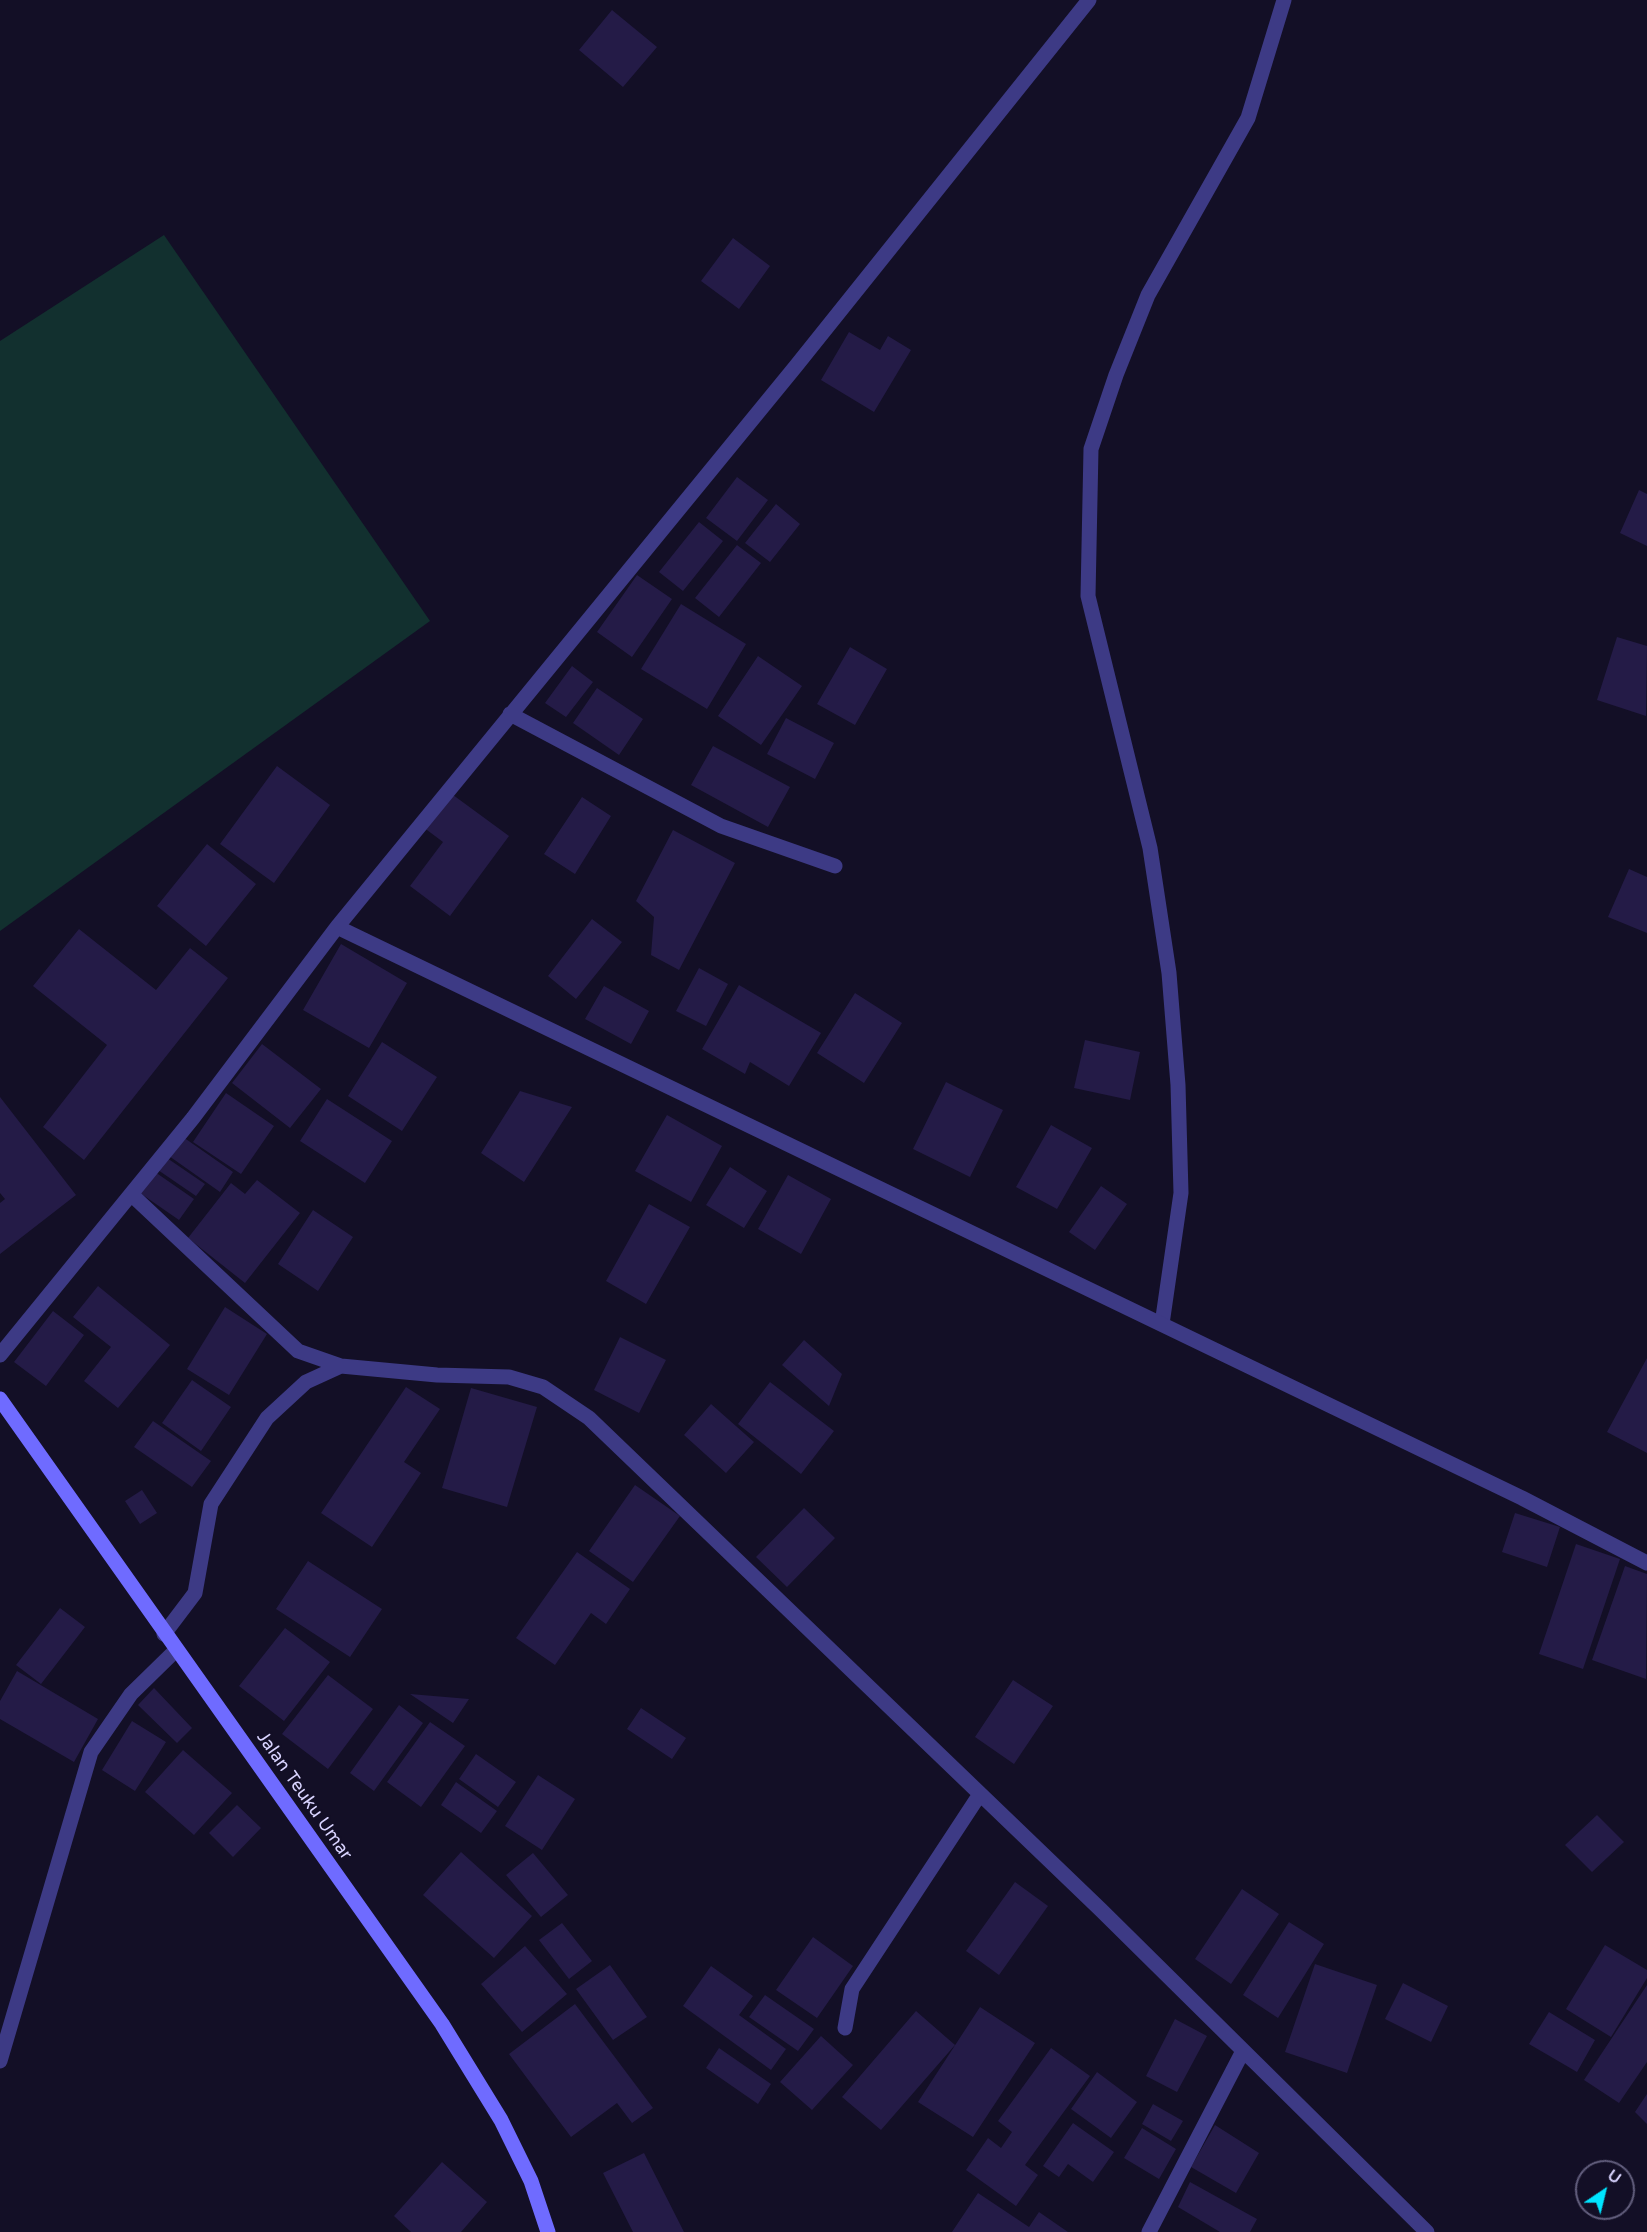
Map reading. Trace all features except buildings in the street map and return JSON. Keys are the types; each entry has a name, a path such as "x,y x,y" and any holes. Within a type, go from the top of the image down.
{"main road":[{"name":"Jalan Teuku Umar","path":"0,1399 442,2025 501,2120 531,2181 548,2232"}],"street":[{"path":"0,1355 132,1195 337,927 796,366 1089,0"},
{"path":"1162,1324 1180,1193 1178,1085 1169,973 1150,848 1088,596 1091,449 1116,375 1148,295 1248,118 1284,0"},
{"path":"510,714 721,826 835,866"},
{"path":"337,927 1521,1498 1647,1563"},
{"path":"132,1195 298,1351 341,1366 436,1375 509,1377 543,1387 565,1400 597,1427 980,1794 1427,2232"},
{"path":"164,1634 195,1593 211,1504 267,1418 306,1382 341,1366"},
{"path":"0,2061 91,1752 131,1694 176,1650"},
{"path":"845,2028 852,1989 980,1794"},
{"path":"1149,2232 1243,2051"}],"green space":[{"path":"164,235 430,621 0,931 0,341"}]}
